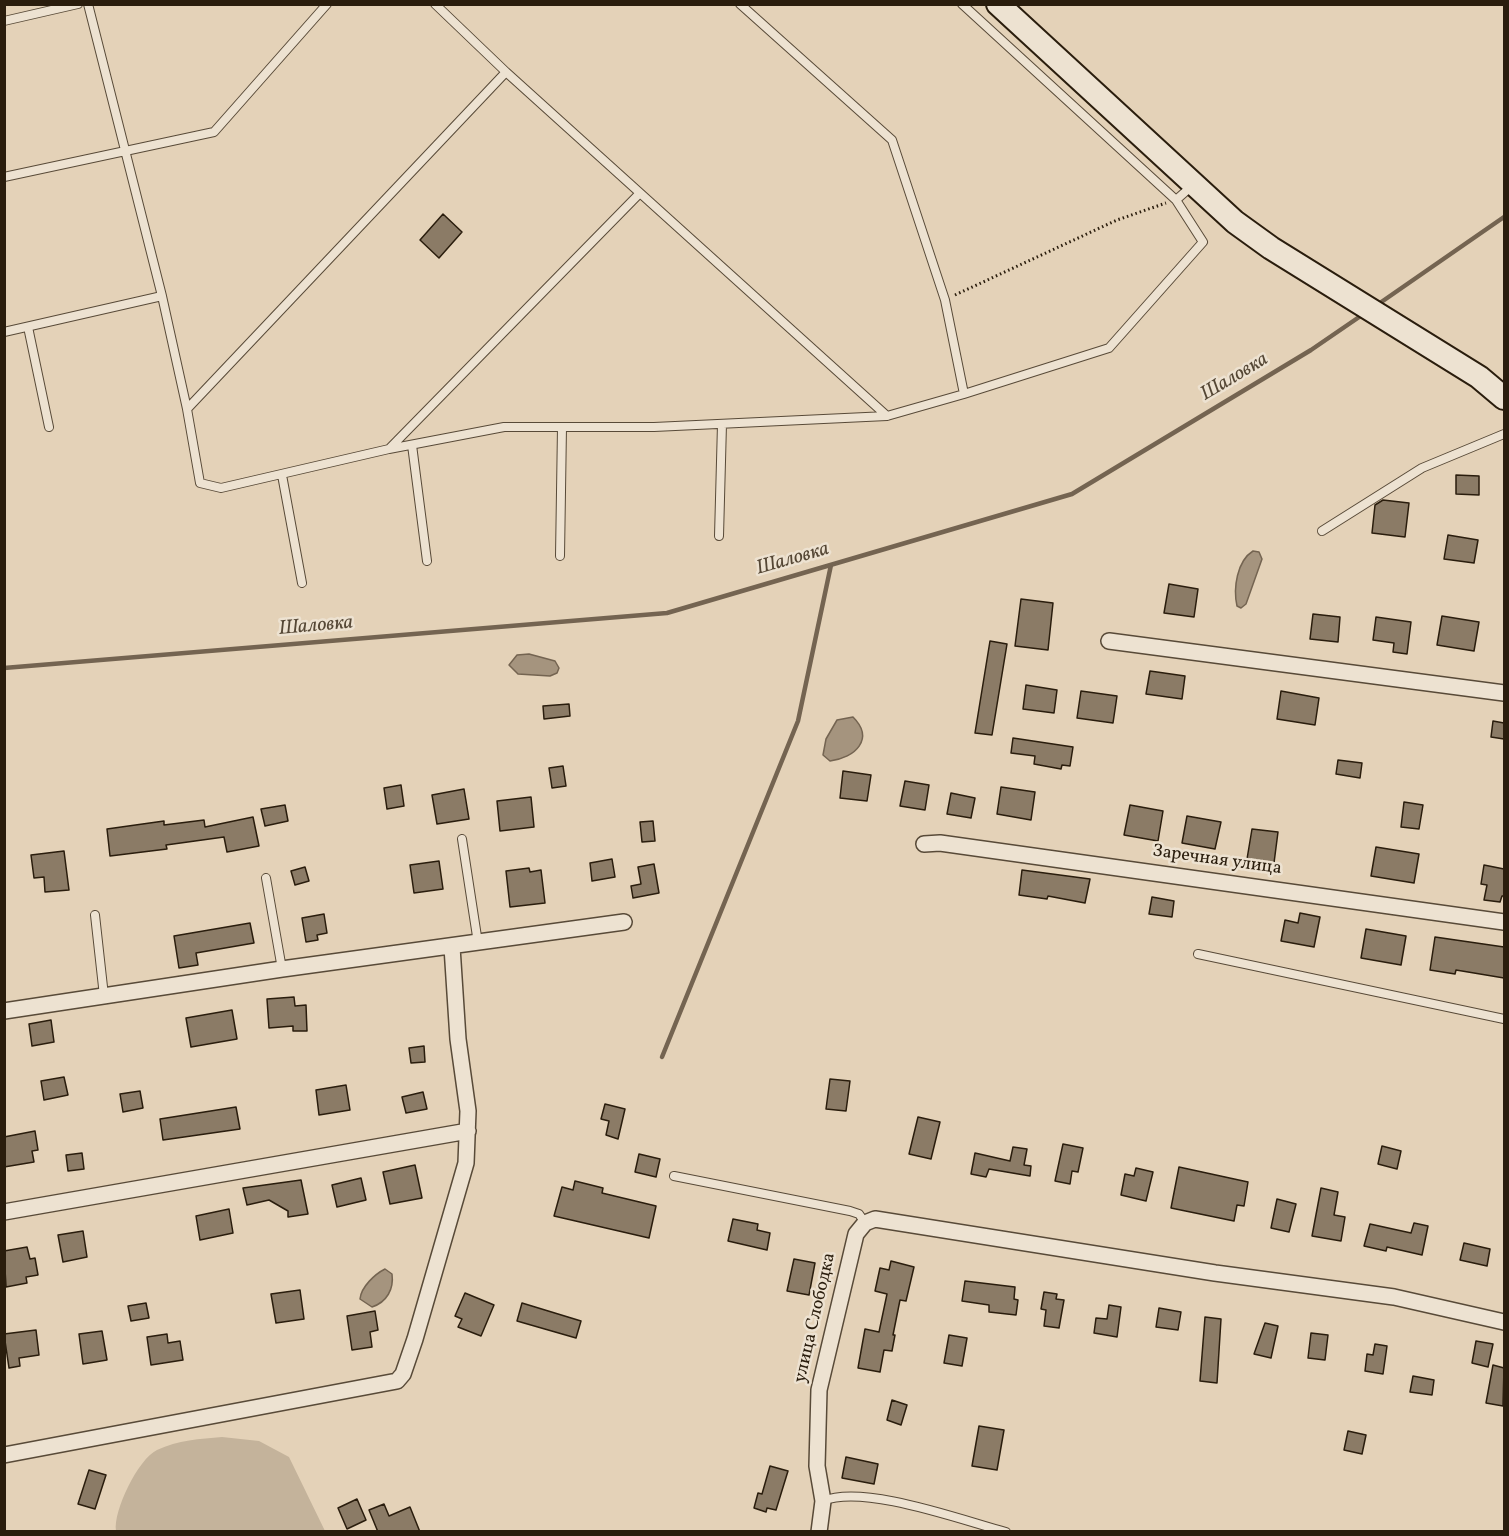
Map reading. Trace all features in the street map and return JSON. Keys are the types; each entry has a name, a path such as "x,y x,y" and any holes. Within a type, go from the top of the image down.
{"street":[{"path":"998,4 1193,185 1253,235 1384,316 1479,377 1504,396"},
{"path":"1110,641 1301,664 1504,693"},
{"name":"Заречная улица","path":"924,844 951,844 1504,922"},
{"path":"4,1011 282,969 624,922"},
{"path":"4,1455 397,1381 403,1374 415,1339 466,1163 468,1131 452,947"},
{"path":"4,1212 468,1131"},
{"path":"865,1223 875,1219 886,1219 985,1238 1394,1297 1504,1322"},
{"name":"улица Слободка","path":"819,1532 823,1501 817,1466 820,1378 851,1250 856,1234 865,1223"}],"lane":[{"path":"4,21 78,4"},
{"path":"88,4 162,296 188,409 200,483 221,488 389,449 504,427 722,424 887,416 1109,348 1203,242 1176,200 962,4"},
{"path":"4,177 214,132 327,4"},
{"path":"435,4 506,72 887,416"},
{"path":"740,4 891,140 945,300 964,394"},
{"path":"188,409 506,72"},
{"path":"1176,200 1193,185"},
{"path":"389,449 640,193"},
{"path":"4,332 162,296"},
{"path":"28,327 49,427"},
{"path":"719,536 722,424"},
{"path":"560,556 562,427"},
{"path":"1322,531 1422,468 1504,434"},
{"path":"412,445 427,561"},
{"path":"282,475 302,583"},
{"path":"462,839 478,943"},
{"path":"266,878 282,969"},
{"path":"95,915 104,996"},
{"path":"1198,954 1504,1019"},
{"path":"674,1176 850,1211 859,1214 865,1223"},
{"path":"823,1501 845,1495 870,1497 1006,1532"}],"path":[{"path":"945,300 1117,220 1176,200"}],"shaded area":[{"path":"1253,551 1259,552 1262,559 1246,604 1241,608 1237,606 1236,599 1237,576 1243,561"},
{"path":"529,654 555,661 559,668 557,673 550,676 518,674 509,665 517,655"},
{"path":"853,717 862,733 859,746 847,756 830,761 823,755 826,739 837,720"},
{"path":"385,1269 392,1274 391,1290 382,1302 372,1307 360,1299 361,1294 369,1281"},
{"path":"222,1437 259,1441 289,1457 325,1531 116,1531 118,1511 128,1486 150,1455 157,1450 189,1440"}],"building":[{"path":"443,214 462,232 439,258 420,240"},
{"path":"1456,475 1479,476 1479,495 1456,494"},
{"path":"1383,500 1409,503 1405,537 1372,533 1375,505"},
{"path":"1448,535 1478,540 1474,563 1444,559"},
{"path":"1169,584 1198,589 1194,617 1164,613"},
{"path":"1021,599 1053,603 1048,650 1015,646"},
{"path":"1313,614 1340,617 1338,642 1310,639"},
{"path":"1442,616 1479,622 1474,651 1437,645"},
{"path":"1376,617 1411,622 1407,654 1393,652 1394,643 1373,640"},
{"path":"990,641 1007,644 992,735 975,733"},
{"path":"1150,671 1185,676 1182,699 1146,694"},
{"path":"1026,685 1057,690 1054,713 1023,709"},
{"path":"1081,691 1117,696 1113,723 1077,718"},
{"path":"1281,691 1319,698 1315,725 1277,719"},
{"path":"569,704 570,716 544,719 543,706"},
{"path":"1493,721 1504,723 1504,739 1491,737"},
{"path":"1013,738 1073,747 1070,766 1062,765 1061,769 1034,764 1035,756 1011,753"},
{"path":"1338,760 1362,763 1360,778 1336,774"},
{"path":"563,766 566,786 552,788 549,768"},
{"path":"843,771 871,775 867,801 840,798"},
{"path":"905,781 929,785 925,810 900,806"},
{"path":"401,785 404,806 387,809 384,788"},
{"path":"1001,787 1035,792 1031,820 997,814"},
{"path":"464,789 469,819 437,824 432,795"},
{"path":"951,793 975,798 971,818 947,814"},
{"path":"531,797 534,827 500,831 497,801"},
{"path":"1404,802 1423,805 1419,829 1401,827"},
{"path":"285,805 288,821 265,826 261,809"},
{"path":"1130,805 1163,811 1158,841 1124,835"},
{"path":"1187,816 1221,822 1215,849 1182,843"},
{"path":"253,817 259,846 227,852 224,837 166,845 167,849 110,856 107,829 164,821 164,825 204,820 205,827"},
{"path":"653,821 655,841 642,842 640,822"},
{"path":"1252,829 1278,832 1274,863 1247,859"},
{"path":"1376,847 1419,854 1414,883 1371,876"},
{"path":"64,851 69,890 45,892 44,877 34,878 31,855"},
{"path":"612,859 615,877 592,881 590,863"},
{"path":"439,861 443,889 414,893 410,865"},
{"path":"654,864 659,893 633,898 631,886 641,884 638,867"},
{"path":"1484,865 1504,869 1504,896 1500,902 1484,900 1487,885 1481,884"},
{"path":"305,867 309,881 295,885 291,871"},
{"path":"529,868 530,872 541,870 545,903 510,907 506,871"},
{"path":"1022,870 1090,879 1085,903 1048,896 1047,899 1019,895"},
{"path":"1152,897 1174,901 1172,917 1149,914"},
{"path":"1300,913 1320,917 1314,947 1281,941 1285,920 1298,923"},
{"path":"324,914 327,933 317,935 318,940 306,942 302,918"},
{"path":"250,923 254,943 196,953 198,965 179,968 174,936"},
{"path":"1366,929 1406,936 1401,965 1361,958"},
{"path":"1435,937 1504,947 1504,978 1456,970 1455,974 1430,970"},
{"path":"294,997 295,1006 306,1005 307,1031 293,1031 293,1026 269,1028 267,999"},
{"path":"232,1010 237,1039 191,1047 186,1018"},
{"path":"51,1020 54,1042 32,1046 29,1024"},
{"path":"424,1046 425,1062 411,1063 409,1048"},
{"path":"64,1077 68,1095 44,1100 41,1081"},
{"path":"830,1079 850,1081 846,1111 826,1109"},
{"path":"346,1085 350,1110 319,1115 316,1090"},
{"path":"140,1091 143,1108 123,1112 120,1094"},
{"path":"423,1092 427,1109 406,1113 402,1097"},
{"path":"605,1104 625,1109 618,1139 606,1135 609,1121 601,1119"},
{"path":"236,1107 240,1129 163,1140 160,1119"},
{"path":"918,1117 940,1122 931,1159 909,1154"},
{"path":"35,1131 38,1150 32,1151 34,1162 4,1167 4,1137"},
{"path":"1063,1144 1083,1148 1078,1172 1072,1171 1070,1184 1055,1181"},
{"path":"1382,1146 1401,1151 1397,1169 1378,1164"},
{"path":"1013,1147 1027,1149 1024,1165 1031,1166 1030,1176 989,1169 986,1177 971,1174 975,1153 1010,1161"},
{"path":"82,1153 84,1169 68,1171 66,1155"},
{"path":"639,1154 660,1159 656,1177 635,1172"},
{"path":"415,1165 422,1198 390,1204 383,1172"},
{"path":"1179,1167 1248,1182 1244,1206 1237,1205 1234,1221 1171,1208"},
{"path":"1136,1168 1153,1172 1146,1201 1121,1195 1125,1174 1134,1176"},
{"path":"361,1178 366,1200 337,1207 332,1185"},
{"path":"301,1180 308,1214 288,1217 288,1211 269,1200 247,1205 243,1188"},
{"path":"575,1181 603,1188 602,1193 656,1206 649,1238 554,1216 562,1187 573,1190"},
{"path":"1321,1188 1338,1192 1334,1215 1345,1217 1341,1241 1312,1236"},
{"path":"1277,1199 1296,1204 1289,1232 1271,1228"},
{"path":"229,1209 233,1233 200,1240 196,1216"},
{"path":"733,1219 758,1224 757,1230 770,1233 767,1250 728,1241"},
{"path":"1414,1223 1428,1226 1422,1255 1387,1247 1386,1251 1364,1246 1370,1224 1411,1233"},
{"path":"83,1231 87,1257 63,1262 58,1235"},
{"path":"1464,1243 1490,1249 1487,1266 1460,1260"},
{"path":"27,1247 30,1259 35,1258 38,1275 26,1277 27,1283 6,1287 4,1251"},
{"path":"794,1259 815,1263 809,1295 787,1291"},
{"path":"891,1261 914,1267 906,1301 900,1300 892,1351 884,1350 880,1372 858,1368 865,1329 879,1332 887,1294 875,1291 880,1268 889,1270"},
{"path":"965,1281 1015,1287 1014,1299 1018,1300 1016,1315 989,1312 989,1305 962,1301"},
{"path":"300,1290 304,1319 276,1323 271,1294"},
{"path":"1044,1292 1057,1294 1056,1299 1064,1300 1059,1328 1044,1326 1046,1310 1041,1309"},
{"path":"465,1293 494,1305 481,1336 458,1327 462,1319 455,1316"},
{"path":"146,1303 149,1318 131,1321 128,1306"},
{"path":"522,1303 581,1321 576,1338 517,1321"},
{"path":"1109,1305 1121,1307 1117,1337 1094,1333 1096,1318 1107,1319"},
{"path":"1159,1308 1181,1312 1178,1330 1156,1327"},
{"path":"375,1311 378,1330 370,1332 372,1347 352,1350 347,1316"},
{"path":"1205,1317 1221,1319 1217,1383 1200,1381"},
{"path":"1265,1323 1278,1326 1271,1358 1254,1354"},
{"path":"36,1330 39,1355 19,1358 20,1366 9,1368 4,1334"},
{"path":"102,1331 107,1360 83,1364 79,1334"},
{"path":"1311,1333 1328,1335 1325,1360 1308,1358"},
{"path":"167,1334 168,1343 180,1341 183,1360 151,1365 147,1337"},
{"path":"949,1335 967,1338 962,1366 944,1363"},
{"path":"1476,1341 1493,1344 1488,1367 1472,1363"},
{"path":"1375,1344 1387,1346 1383,1374 1365,1371 1367,1354 1373,1355"},
{"path":"1493,1365 1504,1368 1503,1406 1486,1403"},
{"path":"1413,1376 1434,1380 1432,1395 1410,1392"},
{"path":"892,1400 907,1405 901,1425 887,1420"},
{"path":"979,1426 1004,1430 997,1470 972,1466"},
{"path":"1348,1431 1366,1435 1362,1454 1344,1450"},
{"path":"846,1457 878,1464 874,1484 842,1478"},
{"path":"770,1466 788,1471 776,1510 767,1508 766,1512 754,1508 758,1493 762,1494"},
{"path":"89,1470 106,1475 95,1509 78,1504"},
{"path":"357,1499 366,1520 347,1529 338,1508"},
{"path":"384,1504 389,1516 410,1507 420,1532 378,1532 369,1510"}],"waterway":[{"name":"Шаловка","path":"1377,305 1504,217"},
{"name":"Шаловка","path":"4,668 667,613 1072,494 1311,350 1365,313"},
{"path":"662,1057 798,721 831,565"}]}
